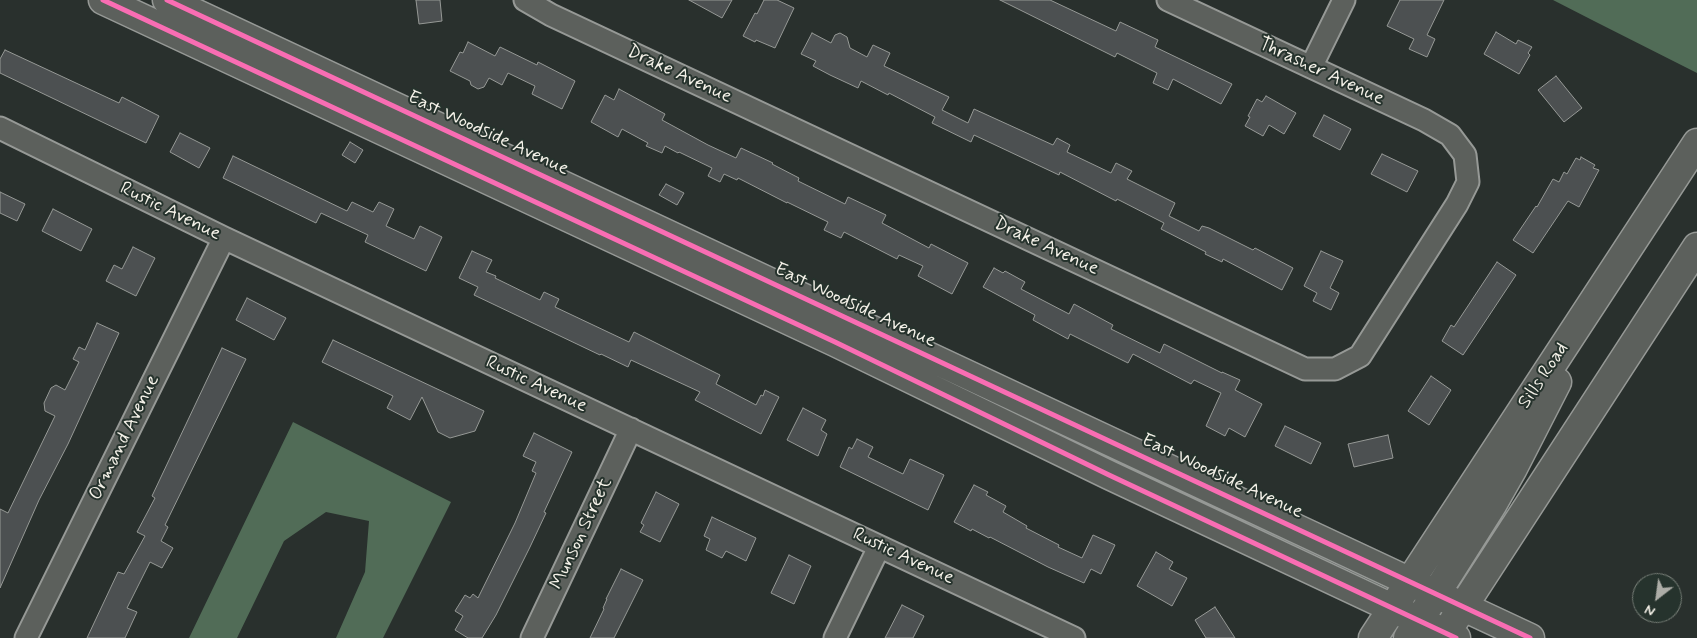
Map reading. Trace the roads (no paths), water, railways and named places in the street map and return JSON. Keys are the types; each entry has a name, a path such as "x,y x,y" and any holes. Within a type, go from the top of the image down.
{"main road":[{"name":"East Woodside Avenue","path":"103,0 180,11 1530,638"},
{"name":"East Woodside Avenue","path":"180,11 834,342 1109,475 1392,608 1414,629 1448,636"},
{"name":"Sills Road","path":"1373,638 1697,144"},
{"path":"1448,636 1463,606 1697,247"},
{"path":"1414,629 1492,506 1513,468 1552,392 1595,299"}],"street":[{"name":"Drake Avenue","path":"525,0 551,16 1305,369 1335,369 1360,356 1457,204 1468,182 1465,155"},
{"name":"Thrasher Avenue","path":"1168,0 1424,120 1450,135 1465,155"},
{"path":"1311,67 1344,0"},
{"name":"Rustic Avenue","path":"0,128 224,238 1074,638"},
{"name":"Ormand Avenue","path":"26,638 224,238"},
{"name":"Munson Street","path":"532,638 631,429"},
{"path":"835,638 880,547"}]}
